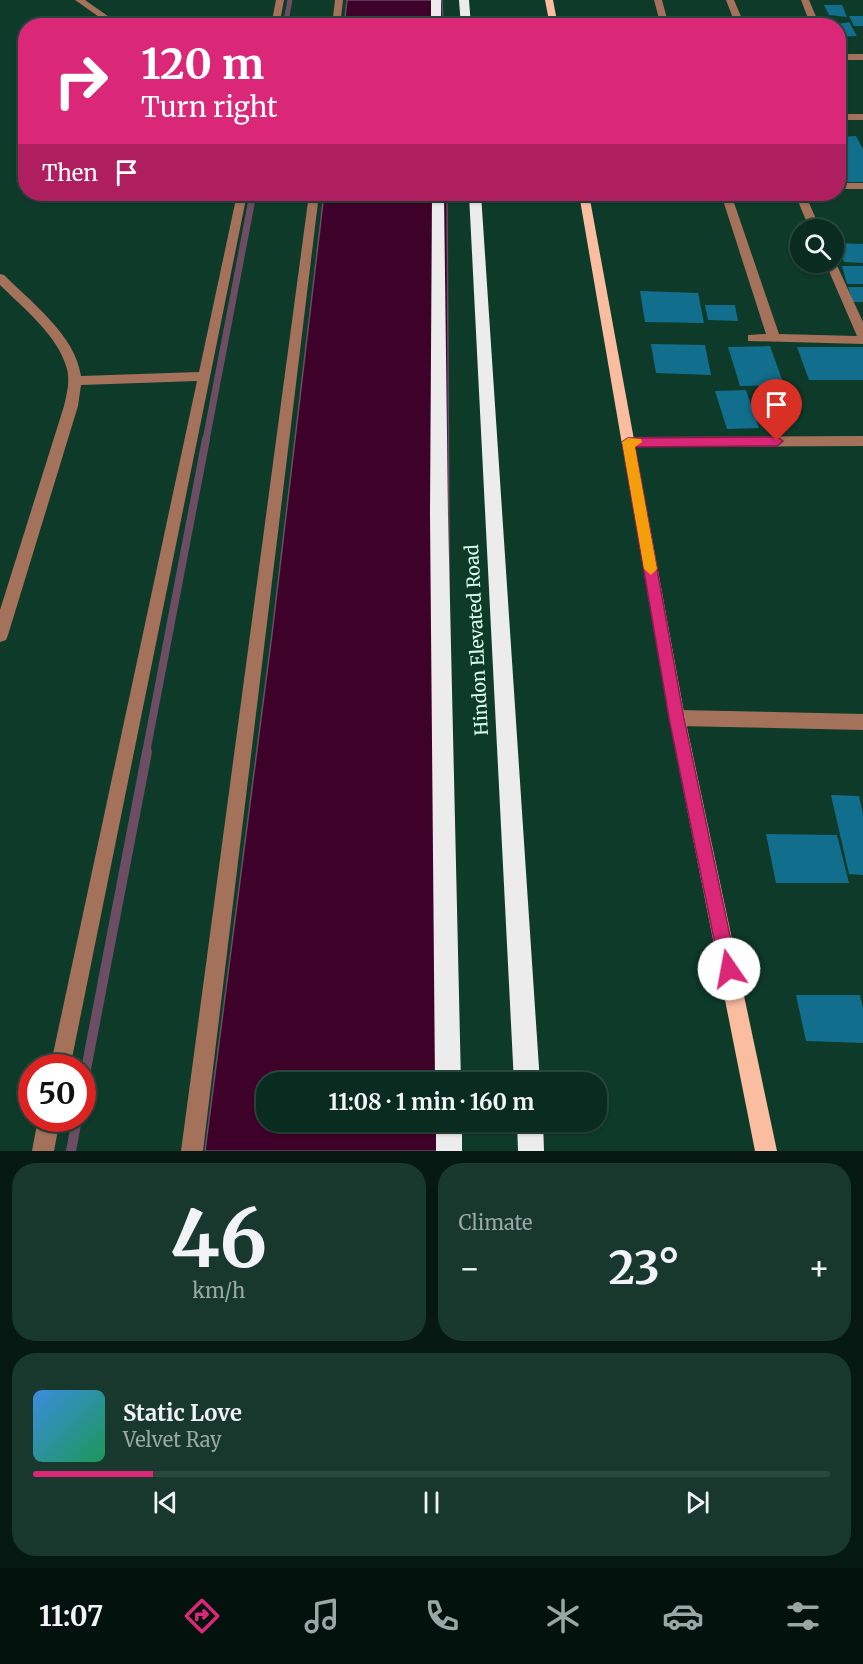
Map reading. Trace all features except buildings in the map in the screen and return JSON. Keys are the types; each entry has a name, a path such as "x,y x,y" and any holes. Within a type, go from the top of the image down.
{"highway":[{"path":"436,0 436,18"},
{"path":"464,0 465,18"},
{"name":"Hindon Elevated Road","path":"438,201 439,515 448,1072"},
{"name":"Hindon Elevated Road","path":"475,201 526,1072"},
{"path":"449,1132 449,1151"},
{"path":"530,1132 531,1151"}],"main road":[{"path":"549,0 552,18"},
{"path":"585,201 677,718 766,1151"}],"street":[{"path":"79,0 106,18"},
{"path":"277,18 280,0"},
{"path":"337,18 339,0"},
{"path":"658,0 663,18"},
{"path":"730,0 738,18"},
{"path":"805,0 813,18"},
{"path":"846,57 863,57"},
{"path":"860,117 863,129"},
{"path":"846,186 863,186"},
{"path":"63,1054 241,201"},
{"path":"192,1151 313,201"},
{"path":"728,201 774,339"},
{"path":"803,201 811,219"},
{"path":"752,338 863,338 836,273"},
{"path":"0,278 57,338 68,355 76,381 71,406 0,635"},
{"path":"76,381 205,376"},
{"path":"628,442 863,441"},
{"path":"677,718 863,722"},
{"path":"43,1151 47,1132"}],"shaded area":[{"path":"347,0 442,0 443,18 345,18"},
{"path":"323,201 447,201 452,1072 256,1072 256,1132 452,1132 452,1151 205,1151 272,634"}],"waterway":[{"path":"287,18 290,0"},
{"path":"206,440 252,201"},
{"path":"146,753 206,439"},
{"path":"89,1054 147,752"},
{"path":"71,1151 75,1132"}],"slow traffic":[{"path":"636,442 628,442 651,569"}],"route":[{"path":"729,969 677,718 628,442 777,441"}]}
